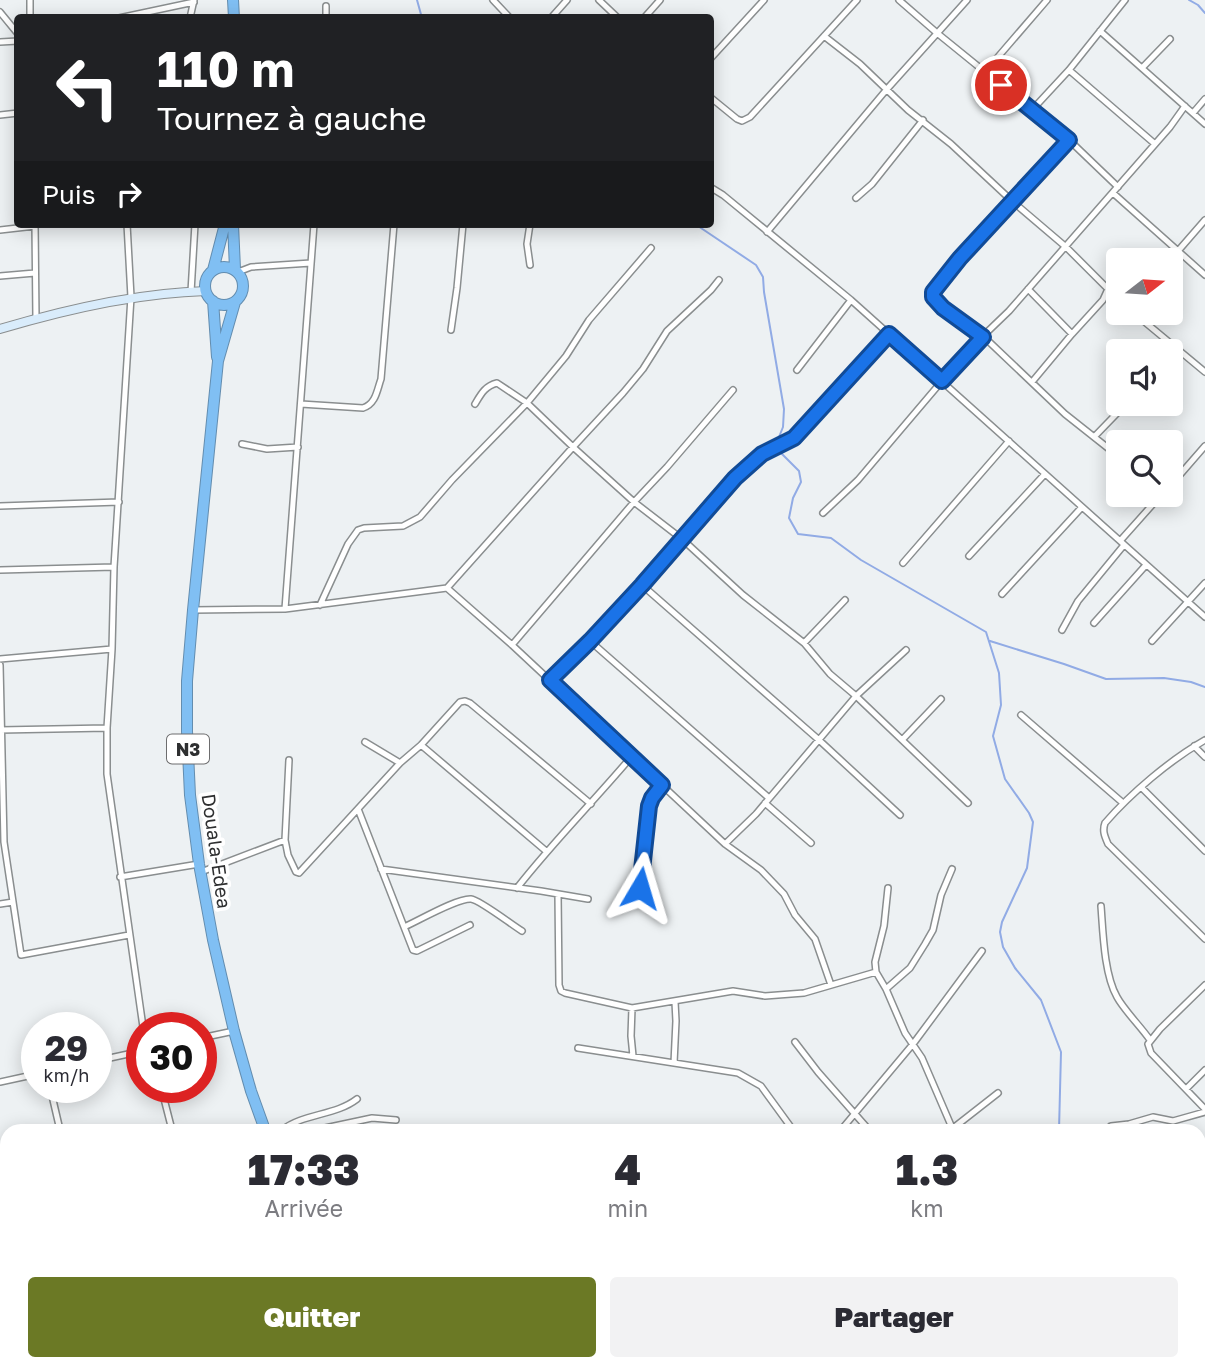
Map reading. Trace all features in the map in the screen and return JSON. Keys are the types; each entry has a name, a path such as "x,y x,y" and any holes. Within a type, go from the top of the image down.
{"highway":[{"path":"224,228 213,270 206,279 206,292 220,305 235,302"},
{"name":"N3","path":"233,228 237,271 243,279 244,288 235,302"},
{"path":"213,270 224,266 237,271"},
{"name":"Douala-Edea","path":"213,301 218,360 187,681 190,795 213,940 234,1031 263,1124"},
{"name":"Douala-Edea","path":"218,360 235,302"}],"main road":[{"path":"0,329 36,318 131,297 206,292"}],"street":[{"path":"493,0 506,14"},
{"path":"555,14 567,0"},
{"path":"599,0 614,14"},
{"path":"648,14 660,0"},
{"path":"714,55 764,0"},
{"path":"714,100 737,119 742,121 750,117 857,0"},
{"path":"899,0 1069,140 1118,187"},
{"path":"766,232 887,89 967,0"},
{"path":"985,72 1047,0"},
{"path":"1032,110 1069,70 1125,0"},
{"path":"137,14 194,1"},
{"path":"326,6 326,14"},
{"path":"0,12 14,29"},
{"path":"1100,31 1205,124"},
{"path":"824,36 951,144 1066,247 1106,287"},
{"path":"1142,68 1170,38"},
{"path":"1069,70 1155,144"},
{"path":"1193,113 1205,99"},
{"path":"823,513 858,480 942,381 1066,247 1185,106"},
{"path":"856,198 872,184 923,120"},
{"path":"1069,140 960,258 932,294 943,308 983,337 1065,414 1106,446"},
{"path":"714,189 851,300 1205,617"},
{"path":"1113,193 1175,248"},
{"path":"1181,248 1205,220"},
{"path":"35,228 36,318"},
{"path":"127,228 131,297 114,567 107,774 141,1012"},
{"path":"191,292 195,228"},
{"path":"285,609 314,228"},
{"path":"301,404 363,408 372,404 381,379 394,228"},
{"path":"451,330 463,228"},
{"path":"529,228 527,244 530,265"},
{"path":"320,606 348,544 358,530 403,526 420,517 527,403 566,356 589,320 651,248"},
{"path":"1183,255 1205,275"},
{"path":"237,271 251,267 311,263"},
{"path":"0,276 36,273"},
{"path":"193,610 320,606 447,588 623,393 643,369 667,331 719,280"},
{"path":"1028,289 1072,334"},
{"path":"1032,382 1106,293"},
{"path":"797,370 851,300"},
{"path":"1150,326 1166,339"},
{"path":"550,680 642,585 744,470 762,454 794,438 889,334"},
{"path":"1183,353 1205,372"},
{"path":"475,404 489,385 497,383 527,403 634,502 682,539 743,595 804,643 830,674 968,803"},
{"path":"512,645 733,390"},
{"path":"1095,436 1114,416"},
{"path":"903,563 1009,441"},
{"path":"242,444 267,449 298,447"},
{"path":"1183,471 1205,446"},
{"path":"969,556 1045,474"},
{"path":"0,506 119,502"},
{"path":"1002,594 1082,507"},
{"path":"1062,630 1078,601 1151,507"},
{"path":"1094,623 1146,565"},
{"path":"0,570 114,567"},
{"path":"1152,641 1205,583"},
{"path":"642,585 900,815"},
{"path":"447,588 512,645 725,844 761,870 784,894 795,915 815,939 831,985"},
{"path":"804,643 845,600"},
{"path":"590,641 811,843"},
{"path":"0,659 112,649"},
{"path":"725,844 767,800 856,696 906,650"},
{"path":"0,665 4,842 20,955 129,935"},
{"path":"902,740 941,699"},
{"path":"289,760 285,840 296,872 301,872 460,702 470,703 591,804"},
{"path":"1021,715 1123,803"},
{"path":"1,730 107,728"},
{"path":"1205,740 1173,761 1123,803 1103,827 1108,844 1205,939"},
{"path":"365,742 400,764"},
{"path":"421,745 546,851"},
{"path":"1194,746 1205,757"},
{"path":"517,888 546,851 632,757"},
{"path":"640,888 649,806 662,785"},
{"path":"1142,788 1205,851"},
{"path":"358,809 415,951 470,925"},
{"path":"120,877 200,868 285,840"},
{"path":"381,869 588,899"},
{"path":"886,989 910,968 933,930 941,895 952,869"},
{"path":"888,888 876,972 902,1027 929,1072 950,1124"},
{"path":"558,894 559,985 565,993 632,1008 733,991 765,996 804,993 876,972"},
{"path":"404,927 458,902 471,899 480,902 522,931"},
{"path":"0,904 13,902"},
{"path":"1101,906 1111,982 1120,1002 1150,1040"},
{"path":"846,1124 913,1044 982,951"},
{"path":"1129,1124 1153,1117 1173,1121 1205,1110 1151,1053 1148,1044 1205,985"},
{"path":"674,1063 675,1002"},
{"path":"632,1008 633,1056"},
{"path":"217,1035 234,1031"},
{"path":"795,1042 864,1124"},
{"path":"578,1048 738,1073 761,1086 789,1124"},
{"path":"1185,1089 1205,1070"},
{"path":"0,1082 21,1077"},
{"path":"959,1124 998,1093"},
{"path":"291,1124 343,1107 357,1099"},
{"path":"54,1103 59,1124"},
{"path":"165,1103 170,1124"},
{"path":"344,1124 372,1118 396,1121"}],"waterway":[{"path":"417,0 421,14"},
{"path":"1189,0 1205,13"},
{"path":"701,228 756,265 763,277 784,409 783,427 777,442 778,450 799,471 801,482 793,498 789,518 798,534 831,538 861,560 986,632 999,673 1001,705 993,736 1005,779 1033,822 1027,868 1000,932 1003,947 1015,968 1041,1000 1061,1052 1059,1124"},
{"path":"990,641 1106,679 1164,678 1205,687"}],"route":[{"path":"640,888 649,806 662,785 550,680 642,585 735,478 762,454 794,438 889,334 942,381 983,337 943,308 932,294 960,258 1069,140 1001,85"}]}
